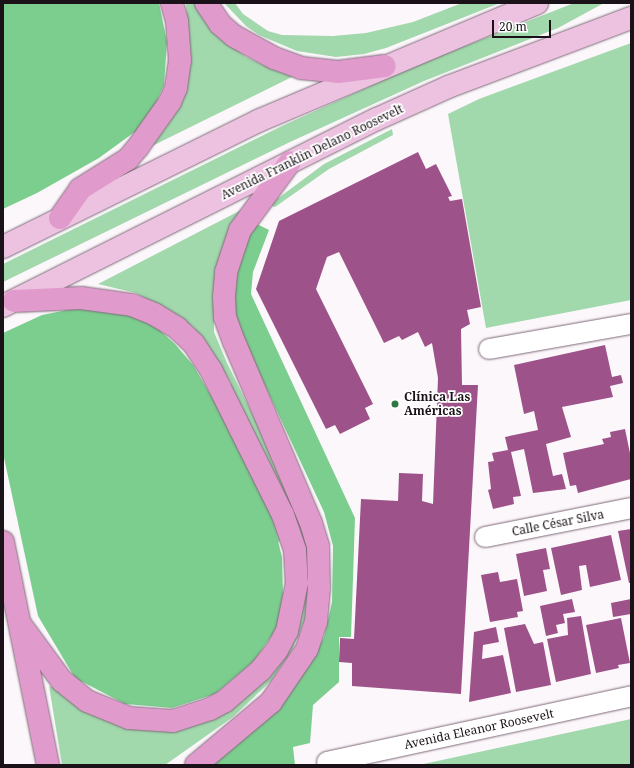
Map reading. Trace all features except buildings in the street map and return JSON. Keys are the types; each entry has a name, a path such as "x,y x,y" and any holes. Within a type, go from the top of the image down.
{"highway":[{"path":"60,218 80,189 128,159 170,102 176,88 180,61 177,21 172,3"},
{"path":"206,3 220,24 234,36 274,58 301,68 338,72 385,66"},
{"path":"196,765 271,702 307,649 316,622 320,588 318,546 313,529 225,318 224,297 226,272 240,230 290,162"},
{"path":"8,303 81,298 132,305 154,314 188,339 211,370 282,516 293,544 297,566 296,598 287,631 277,650 261,670 225,701 210,709 173,721 129,718 87,701 62,681 20,624"},
{"path":"3,542 48,765"}],"main road":[{"path":"3,247 258,122 385,66 537,3"},
{"name":"Avenida Franklin Delano Roosevelt","path":"8,303 290,162 448,87 631,18"}],"street":[{"path":"489,349 630,327"},
{"name":"Calle César Silva","path":"485,538 631,508"},
{"name":"Avenida Eleanor Roosevelt","path":"327,762 631,696"}],"green space":[{"path":"3,3 159,3 167,42 164,85 147,123 99,158 37,193 3,209"},
{"path":"186,3 196,3 230,45 246,57 263,65 300,73 152,146 149,144 189,59"},
{"path":"224,3 235,3 243,14 268,31 282,35 333,36 366,33 413,22 462,3 500,3 386,48 364,54 336,57 297,51 259,35 246,26"},
{"path":"574,3 604,3 558,28 424,81 290,142 3,282 3,264 284,125 417,65"},
{"path":"631,43 631,300 486,328 448,114 479,99"},
{"path":"392,129 393,135 329,169 275,207 269,205 324,164"},
{"path":"245,208 228,231 218,269 214,302 214,332 227,363 303,516 311,558 307,614 293,648 271,681 233,717 165,765 62,765 49,686 57,689 86,711 121,727 166,731 267,678 302,538 298,523 152,667 231,383 204,340 192,326 136,293 98,284"},
{"path":"255,223 269,230 253,272 251,294 355,518 351,637 339,637 339,682 313,705 310,743 293,747 295,765 212,765 309,666 324,637 332,602 333,546 324,512 232,315 236,259"},
{"path":"77,308 124,313 155,326 175,344 193,365 233,433 272,518 282,557 283,595 277,628 254,661 215,694 172,708 125,704 75,678 38,616 3,453 3,333 42,315"},
{"path":"631,719 631,765 419,765"}],"place":[{"name":"Clínica Las Américas","path":"395,404"}]}
